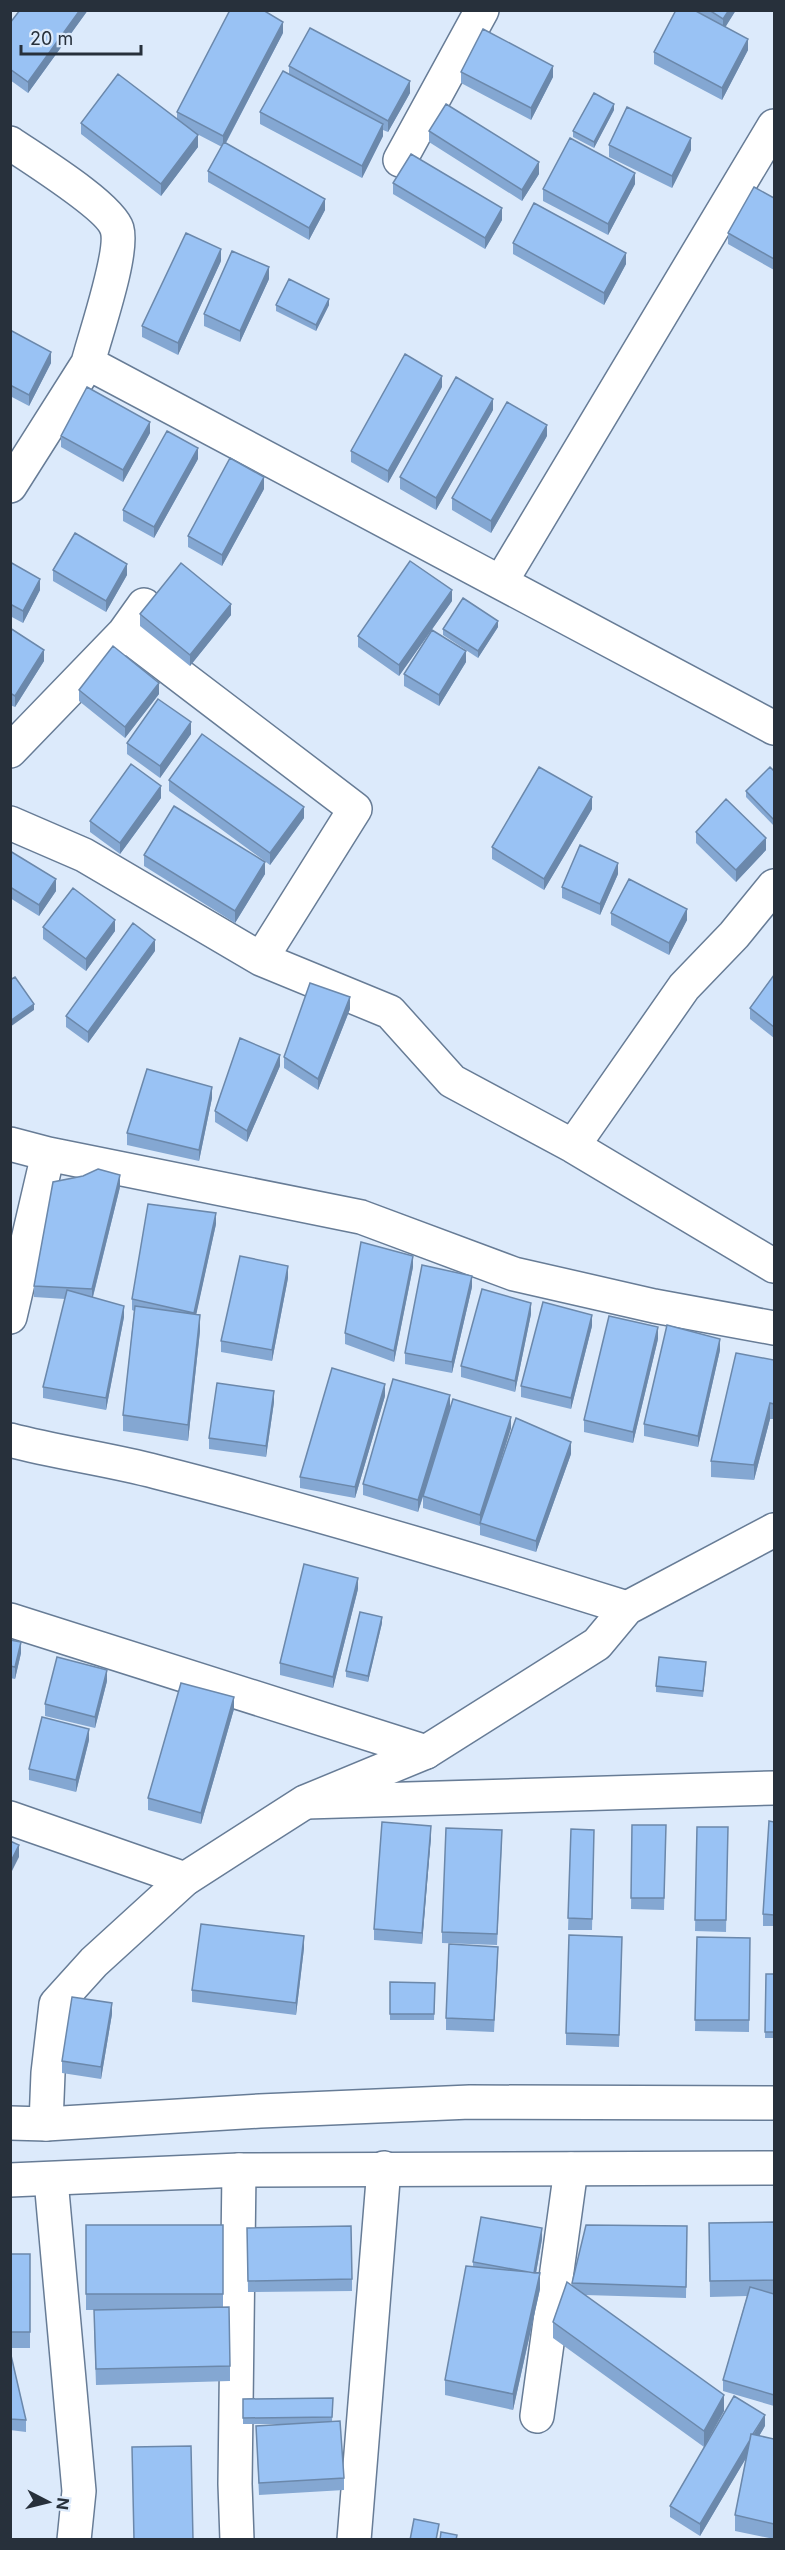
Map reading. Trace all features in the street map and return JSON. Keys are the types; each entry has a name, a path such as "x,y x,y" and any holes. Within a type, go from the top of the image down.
{"street":[{"path":"400,160 482,10"},
{"path":"502,580 774,126"},
{"path":"10,143 99,206 117,228 117,253 88,363 10,486"},
{"path":"88,363 502,580 774,728"},
{"path":"10,751 124,633 144,605"},
{"path":"124,633 355,809 261,959"},
{"path":"10,823 84,855 261,959 390,1012 452,1081 573,1146 774,1266"},
{"path":"573,1146 684,987 734,935 774,886"},
{"path":"10,1144 48,1154 361,1217 514,1274 654,1306 774,1328"},
{"path":"10,1317 48,1154"},
{"path":"10,1440 153,1471 287,1506 355,1527 433,1547 627,1608"},
{"path":"46,2124 48,2073 56,2004 94,1962 185,1879 305,1802 426,1752 597,1644 627,1608 774,1530"},
{"path":"10,1620 426,1752"},
{"path":"305,1802 774,1788"},
{"path":"10,1818 185,1879"},
{"path":"10,2123 46,2124 260,2110 470,2102 774,2103"},
{"path":"354,2540 384,2168"},
{"path":"10,2180 239,2170 774,2168"},
{"path":"537,2416 571,2169"},
{"path":"237,2540 235,2484 239,2170"},
{"path":"51,2180 79,2491 75,2540"}],"building":[{"path":"20,10 80,10 28,82 10,69 10,23"},
{"path":"230,10 263,10 283,22 223,136 177,112"},
{"path":"676,10 694,10 748,39 722,88 654,52"},
{"path":"709,10 729,10 723,19"},
{"path":"310,28 410,81 388,121 289,66"},
{"path":"483,29 553,66 531,108 461,72"},
{"path":"283,71 383,124 362,166 260,112"},
{"path":"118,74 198,135 161,184 81,123"},
{"path":"594,93 614,104 594,142 573,131"},
{"path":"446,104 539,162 522,190 429,131"},
{"path":"627,107 691,138 672,176 609,145"},
{"path":"570,138 635,173 608,224 543,189"},
{"path":"224,142 325,199 309,228 208,171"},
{"path":"411,154 502,208 485,238 393,183"},
{"path":"754,187 774,198 774,259 728,233"},
{"path":"534,203 626,253 604,293 513,243"},
{"path":"186,233 221,249 178,343 142,326"},
{"path":"232,251 269,267 240,331 204,314"},
{"path":"289,279 329,299 316,325 276,305"},
{"path":"10,330 51,352 29,395 10,385"},
{"path":"405,354 442,376 388,471 351,451"},
{"path":"456,377 493,399 436,498 400,477"},
{"path":"87,387 150,422 123,470 61,436"},
{"path":"507,402 547,425 491,521 452,498"},
{"path":"167,431 198,448 154,527 123,510"},
{"path":"230,458 264,477 222,555 188,536"},
{"path":"75,533 127,564 106,601 53,570"},
{"path":"410,561 452,590 399,665 358,636"},
{"path":"10,562 40,579 23,611 10,604"},
{"path":"181,563 231,604 190,655 140,614"},
{"path":"463,598 498,621 478,651 443,629"},
{"path":"10,628 44,650 15,696 10,693"},
{"path":"432,630 466,651 439,695 404,674"},
{"path":"113,646 159,683 125,727 79,690"},
{"path":"158,699 191,722 160,766 127,743"},
{"path":"202,734 304,807 270,853 169,780"},
{"path":"131,764 161,786 120,843 90,821"},
{"path":"539,767 592,797 544,879 492,847"},
{"path":"770,767 774,771 774,820 746,791"},
{"path":"726,799 766,838 736,870 696,832"},
{"path":"174,806 265,862 235,911 144,855"},
{"path":"580,845 618,863 600,904 562,887"},
{"path":"10,851 56,879 39,905 10,887"},
{"path":"629,879 687,909 669,943 611,913"},
{"path":"73,888 115,920 86,959 43,927"},
{"path":"133,923 155,940 88,1032 66,1016"},
{"path":"774,975 774,1027 750,1008"},
{"path":"15,977 34,1004 10,1021 10,980"},
{"path":"310,983 350,997 318,1079 284,1057"},
{"path":"240,1038 280,1055 247,1131 215,1111"},
{"path":"147,1069 212,1087 199,1150 127,1133"},
{"path":"98,1169 120,1175 92,1289 34,1286 53,1182 83,1176"},
{"path":"148,1204 216,1213 194,1313 132,1299"},
{"path":"361,1242 413,1256 394,1351 345,1333"},
{"path":"240,1256 288,1266 272,1350 221,1341"},
{"path":"422,1265 472,1276 452,1362 405,1353"},
{"path":"482,1289 531,1303 515,1381 461,1366"},
{"path":"67,1290 124,1306 106,1398 43,1387"},
{"path":"543,1302 592,1315 571,1398 521,1386"},
{"path":"135,1306 200,1315 188,1425 123,1415"},
{"path":"609,1316 658,1327 633,1432 584,1420"},
{"path":"667,1325 720,1339 698,1436 644,1424"},
{"path":"736,1353 774,1360 774,1404 770,1403 754,1465 711,1461"},
{"path":"332,1368 385,1384 355,1487 300,1477"},
{"path":"393,1379 450,1395 418,1500 363,1484"},
{"path":"217,1383 274,1391 266,1446 209,1438"},
{"path":"453,1399 511,1417 480,1515 423,1496"},
{"path":"516,1418 571,1442 536,1541 480,1523"},
{"path":"304,1564 358,1578 333,1677 280,1663"},
{"path":"360,1612 382,1617 368,1676 346,1671"},
{"path":"10,1640 21,1642 15,1667 10,1666"},
{"path":"57,1657 107,1670 95,1717 45,1704"},
{"path":"659,1657 706,1662 703,1691 656,1686"},
{"path":"181,1683 234,1697 201,1813 148,1798"},
{"path":"42,1717 89,1729 76,1780 29,1769"},
{"path":"769,1821 774,1822 774,1915 763,1914"},
{"path":"382,1822 431,1826 422,1933 374,1929"},
{"path":"632,1825 666,1825 664,1898 631,1898"},
{"path":"697,1827 728,1827 726,1920 695,1920"},
{"path":"446,1828 502,1830 497,1934 442,1932"},
{"path":"571,1829 594,1830 592,1919 568,1918"},
{"path":"10,1841 19,1845 10,1863"},
{"path":"201,1924 304,1936 296,2003 192,1990"},
{"path":"569,1935 622,1937 619,2035 566,2033"},
{"path":"697,1937 750,1938 749,2020 695,2020"},
{"path":"449,1944 498,1947 494,2020 446,2018"},
{"path":"766,1974 774,1974 774,2032 765,2032"},
{"path":"390,1982 435,1983 434,2014 390,2014"},
{"path":"72,1997 112,2003 101,2067 62,2061"},
{"path":"481,2217 542,2228 534,2273 473,2262"},
{"path":"774,2222 774,2280 710,2281 709,2223"},
{"path":"86,2225 223,2225 223,2294 86,2294"},
{"path":"586,2225 687,2226 686,2287 572,2283"},
{"path":"351,2226 352,2279 248,2281 247,2228"},
{"path":"10,2254 30,2254 30,2332 10,2332"},
{"path":"466,2266 540,2273 513,2394 445,2380"},
{"path":"567,2282 724,2395 704,2431 553,2322"},
{"path":"750,2287 774,2294 774,2395 723,2380"},
{"path":"229,2307 230,2366 96,2369 94,2310"},
{"path":"10,2351 26,2420 10,2419"},
{"path":"734,2396 765,2415 751,2434 750,2440 700,2524 670,2506"},
{"path":"333,2398 332,2417 243,2418 243,2399"},
{"path":"340,2421 344,2478 259,2483 256,2426"},
{"path":"751,2434 774,2439 774,2524 735,2515"},
{"path":"191,2446 193,2540 134,2540 132,2447"},
{"path":"414,2519 439,2524 436,2540 410,2540"},
{"path":"441,2532 457,2535 456,2540 440,2540"}]}
